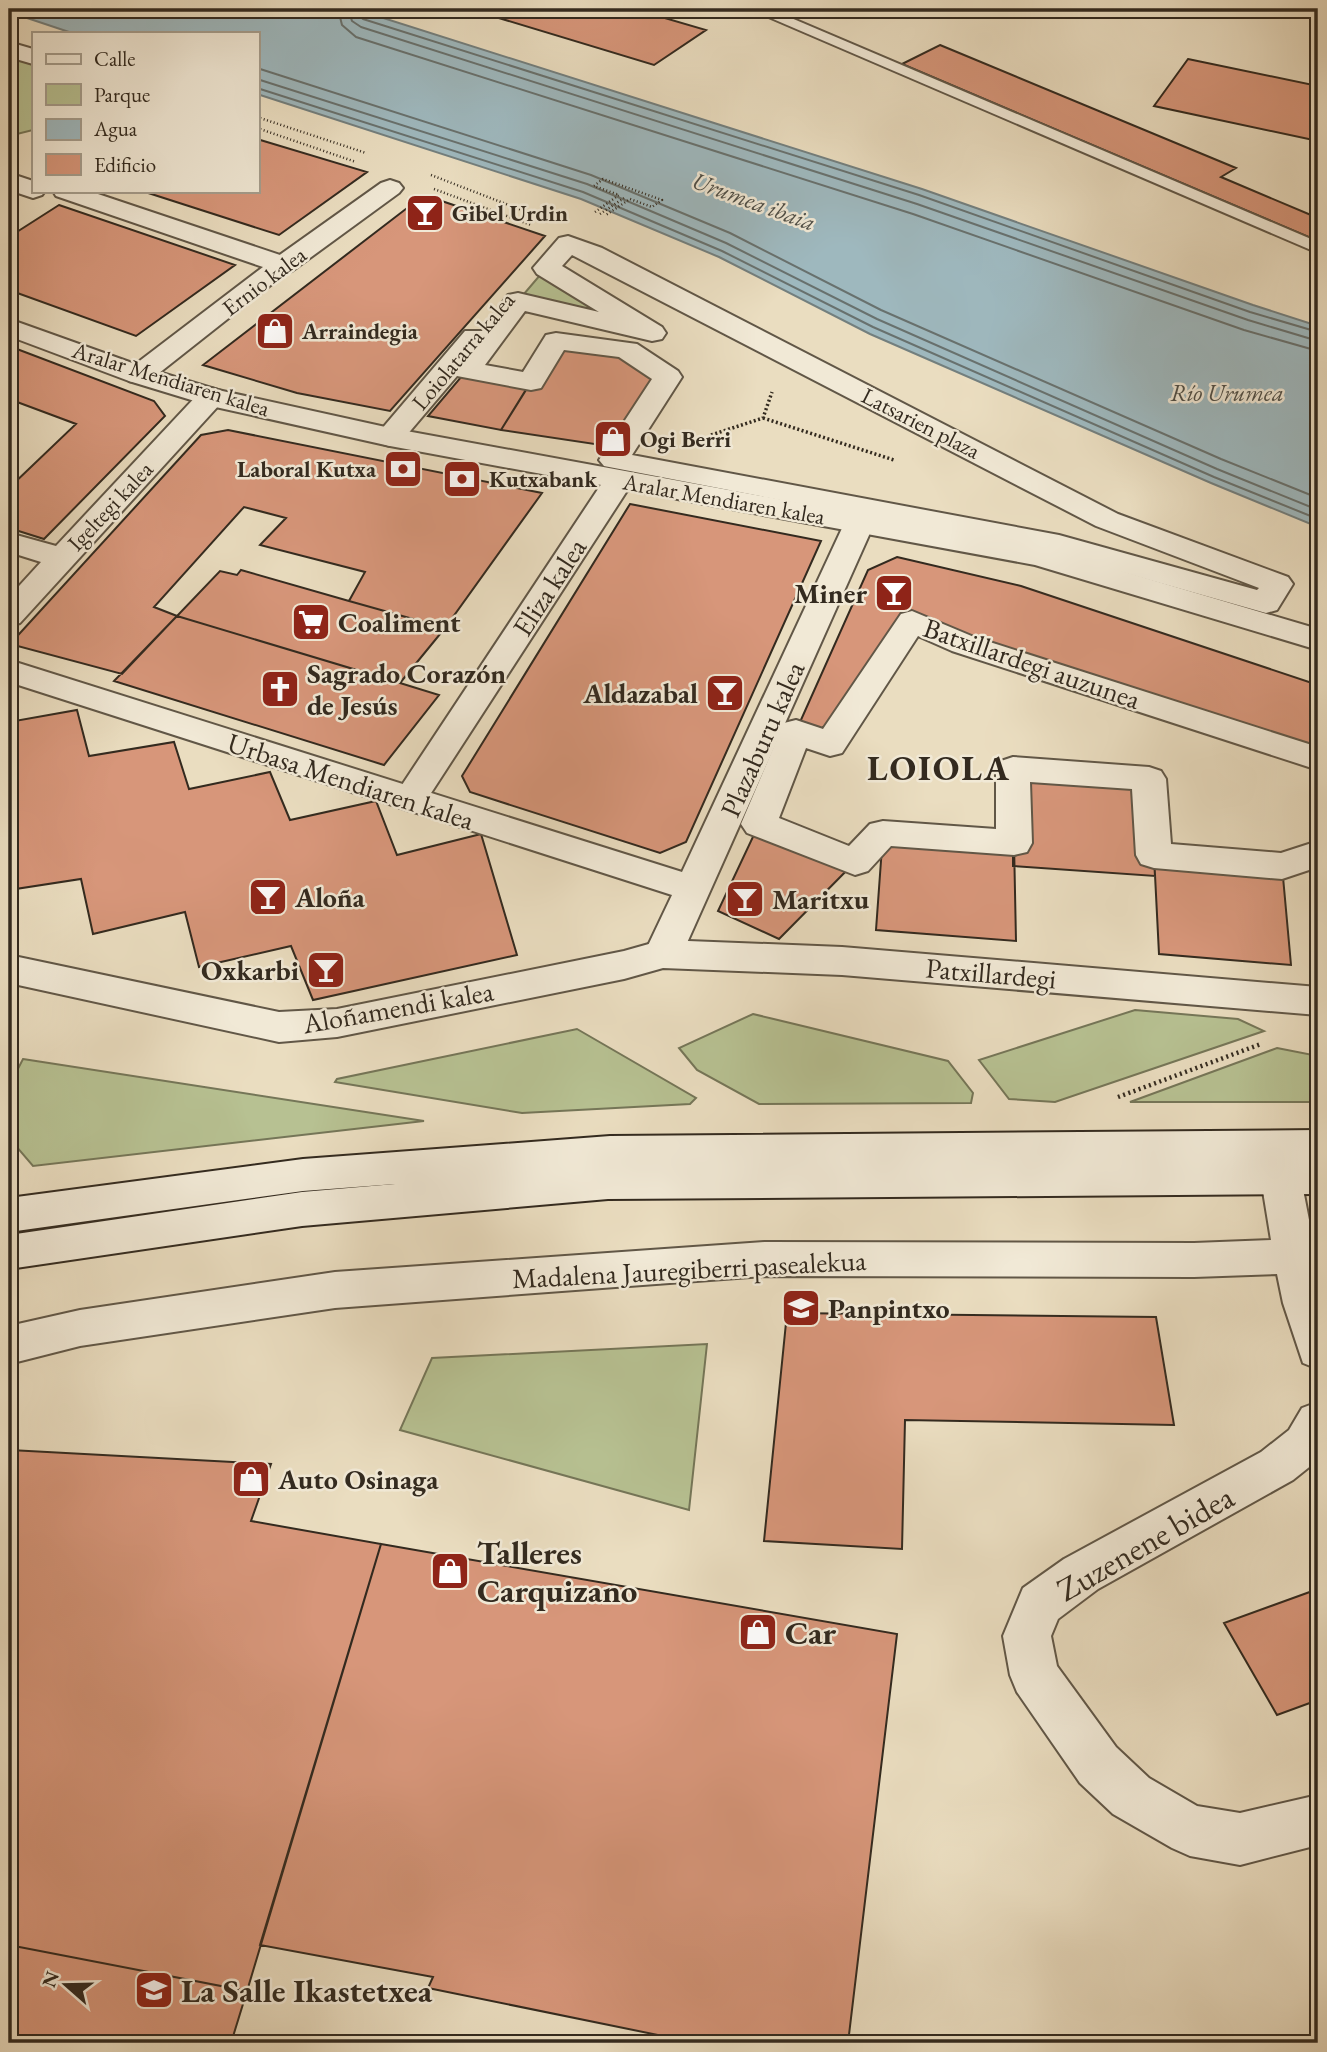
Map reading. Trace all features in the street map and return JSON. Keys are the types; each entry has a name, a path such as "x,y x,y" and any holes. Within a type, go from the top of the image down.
{"street":[{"path":"9,50 32,57"},
{"path":"9,181 32,190"},
{"name":"Ernio kalea","path":"139,375 390,188"},
{"path":"68,192 284,265"},
{"name":"Latsarien plaza","path":"568,244 722,320 1107,520 1277,584 1266,603 1059,544 624,471 614,460 668,377 627,350 556,341 531,382 467,370 518,301 652,333 547,268 568,244"},
{"name":"Loiolatarra kalea","path":"390,437 536,264"},
{"name":"Aralar Mendiaren kalea","path":"9,327 139,375 211,397 390,437 624,471 859,524 1040,556 1318,639"},
{"name":"Igeltegi kalea","path":"9,616 211,397"},
{"name":"Eliza kalea","path":"410,799 624,471"},
{"name":"Plazaburu kalea","path":"663,954 859,524"},
{"path":"9,542 61,558"},
{"name":"Batxillardegi auzunea","path":"1318,759 964,644 912,621 831,745 796,731 759,824 855,862 883,833 1014,844 1013,769 1149,779 1154,855 1282,866 1318,854"},
{"name":"Urbasa Mendiaren kalea","path":"9,671 694,889"},
{"name":"Aloñamendi kalea","path":"9,969 279,1027 337,1023 624,965 663,954"},
{"name":"Patxillardegi","path":"663,954 842,961 1318,1001"},
{"path":"9,1215 303,1175 610,1152 1318,1146"},
{"path":"9,1252 302,1209 608,1183 1300,1179 1296,1256 1304,1303 1318,1350"},
{"name":"Madalena Jauregiberri pasealekua","path":"9,1345 80,1328 335,1290 751,1260 1194,1260 1296,1256"},
{"name":"Zuzenene bidea","path":"1318,1422 1305,1444 1277,1466 1081,1574 1040,1605 1027,1636 1034,1675 1097,1765 1131,1796 1190,1830 1240,1839 1318,1819"}],"lane":[{"path":"758,9 1318,248"}],"path":[{"path":"590,215 619,195 594,186 603,179 662,200 652,207 630,199 600,219"},
{"path":"624,471 763,418 773,389"},
{"path":"1112,1099 1264,1043"}],"green space":[{"path":"9,49 32,57 32,130 9,136"},
{"path":"546,268 652,333 518,301"},
{"path":"1135,1010 1238,1019 1264,1031 1055,1102 1009,1099 979,1060"},
{"path":"753,1014 948,1061 973,1093 971,1103 759,1104 697,1070 679,1048"},
{"path":"577,1029 696,1098 690,1104 522,1113 335,1082 337,1079"},
{"path":"1277,1048 1318,1056 1318,1102 1130,1102"},
{"path":"23,1059 424,1121 33,1166 9,1138 9,1086"},
{"path":"707,1344 689,1510 400,1430 432,1358"}],"water":[{"name":"Río Urumea","path":"9,9 355,9 922,189 1318,326 1318,527 870,334 719,257 581,199 259,95 259,32 69,32 9,12"}],"building":[{"path":"469,9 634,9 706,30 654,65"},
{"path":"940,45 1236,168 1221,177 1318,218 1318,241 902,64"},
{"path":"1188,59 1318,86 1318,141 1154,106"},
{"path":"259,140 367,172 279,235 145,192 259,192"},
{"path":"424,195 545,236 390,411 297,393 203,365"},
{"path":"59,205 235,265 136,336 9,290 9,237"},
{"path":"556,341 627,350 668,377 621,448 501,430"},
{"path":"9,346 154,401 165,416 44,539 9,528 9,488 76,424 9,399"},
{"path":"467,370 531,382 501,430 428,416"},
{"path":"228,430 542,493 445,628 349,601 365,572 260,545 286,518 244,507 154,607 177,616 122,674 10,644 201,435"},
{"path":"630,504 821,541 686,842 660,853 470,792 462,776"},
{"path":"897,557 1021,586 1318,685 1318,759 963,644 912,621 830,745 796,731 868,570"},
{"name":"Coaliment","path":"241,570 445,628 400,683 177,616 220,571 237,575"},
{"name":"Sagrado Corazón de Jesús","path":"177,616 439,695 384,765 114,681"},
{"path":"77,710 89,756 174,742 189,789 270,772 290,820 376,801 397,855 481,834 517,955 313,1000 291,946 199,967 185,912 93,934 81,879 9,890 9,722"},
{"path":"1013,769 1149,779 1155,876 1013,866"},
{"path":"759,824 855,862 779,939 718,911"},
{"path":"883,833 1014,843 1016,941 876,930"},
{"path":"1154,855 1282,866 1291,965 1159,954"},
{"path":"787,1313 1156,1317 1174,1425 905,1420 902,1549 764,1541"},
{"path":"10,1450 271,1464 251,1521 381,1544 247,1991 9,1945"},
{"path":"381,1544 897,1634 848,2043 697,2043 428,1988 433,1977 260,1945"},
{"path":"1318,1589 1318,1700 1277,1715 1224,1623"},
{"path":"9,1945 247,1991 231,2043 9,2043"}],"place":[{"name":"Gibel Urdin","path":"425,213"},
{"name":"Arraindegia","path":"275,331"},
{"name":"Ogi Berri","path":"613,439"},
{"name":"Laboral Kutxa","path":"403,469"},
{"name":"Kutxabank","path":"462,479"},
{"name":"Miner","path":"894,593"},
{"name":"Coaliment","path":"311,622"},
{"name":"Sagrado Corazón de Jesús","path":"280,689"},
{"name":"Aldazabal","path":"725,693"},
{"name":"Aloña","path":"268,897"},
{"name":"Maritxu","path":"745,899"},
{"name":"Oxkarbi","path":"326,970"},
{"name":"Panpintxo","path":"801,1308"},
{"name":"Auto Osinaga","path":"251,1479"},
{"name":"Talleres Carquizano","path":"450,1571"},
{"name":"Car","path":"758,1632"},
{"name":"La Salle Ikastetxea","path":"154,1990"}],"district":[{"name":"LOIOLA","path":"939,767"}],"water label":[{"name":"Urumea ibaia","path":"754,201"}]}
